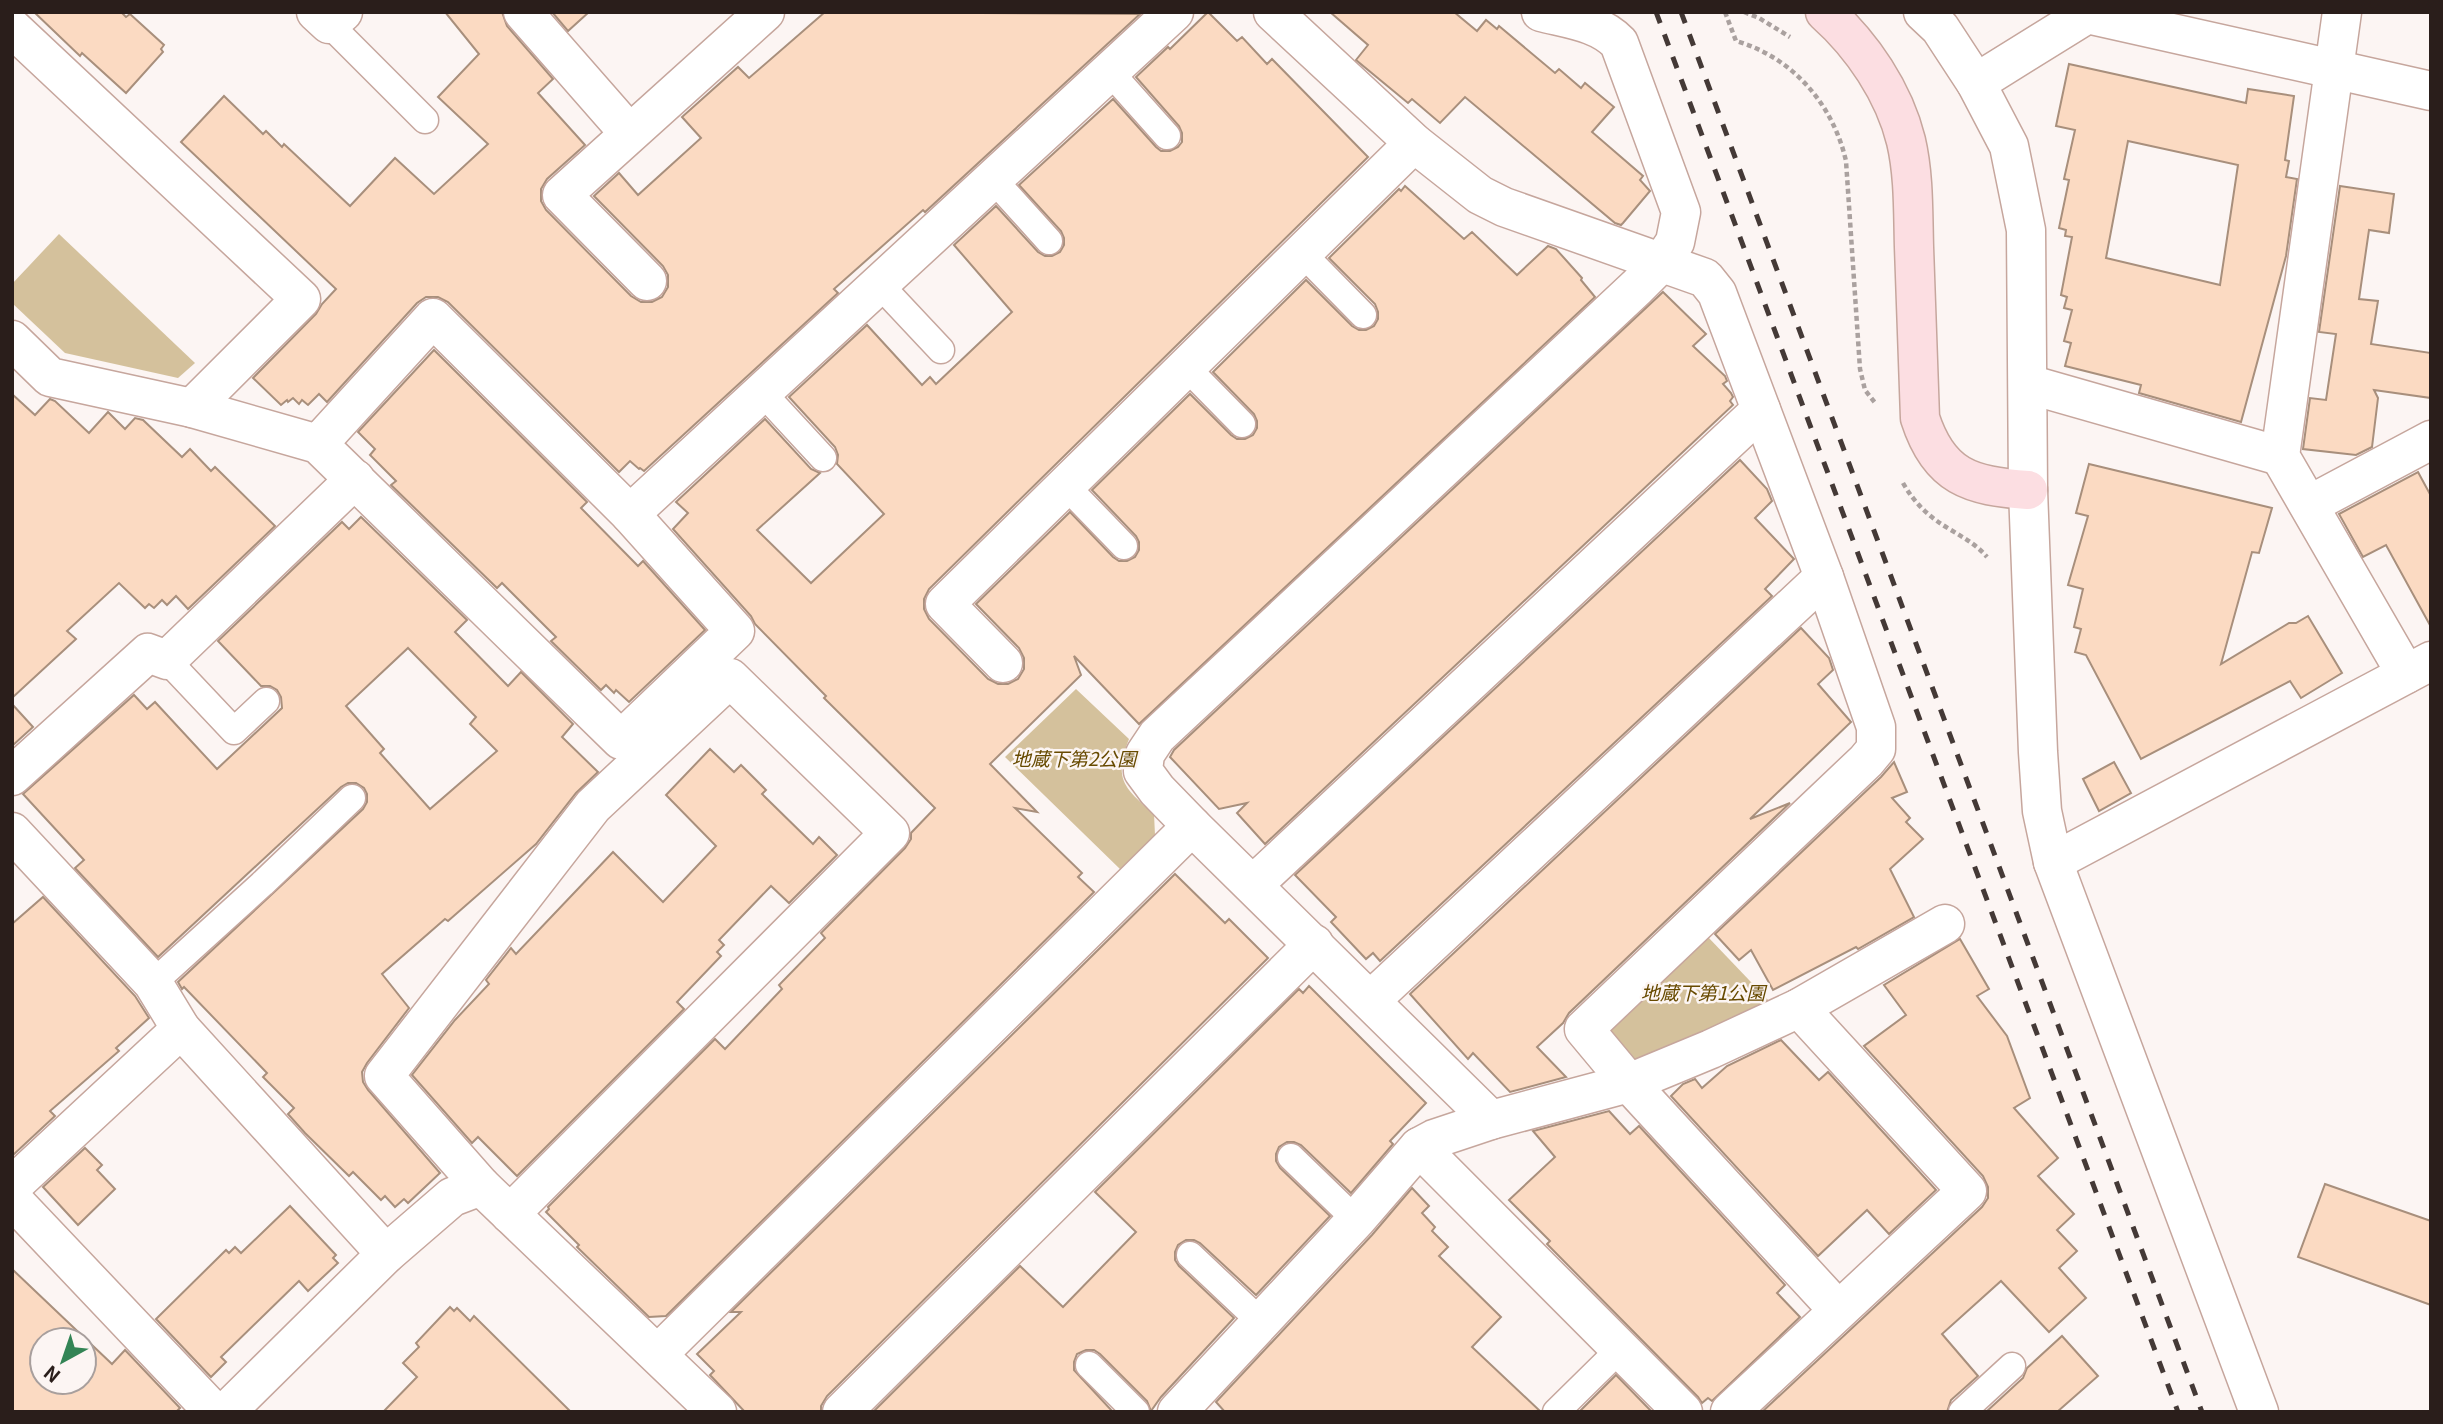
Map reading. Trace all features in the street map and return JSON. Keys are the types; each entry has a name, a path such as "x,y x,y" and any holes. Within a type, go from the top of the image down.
{"street":[{"path":"523,12 629,133"},
{"path":"648,281 562,195 765,12"},
{"path":"630,514 1174,12"},
{"path":"1273,12 1310,25 1414,143 1480,195 1705,278 1717,293 1824,577 1876,727 1876,749 1584,1029 1629,1083 1838,1310"},
{"path":"1491,1120 1192,826 1143,772 1145,754 1157,736 1661,263 1675,242 1681,212 1619,43 1601,28 1541,12"},
{"path":"1825,12 1846,30 1862,52 1888,94 1906,141 1912,186 1920,418 1928,443 1946,465 1966,479 2028,490"},
{"path":"1923,12 1940,28 1976,83 2009,146 2026,230 2028,490 2042,811 2053,862 2259,1412"},
{"path":"2053,862 2419,668 2309,505 2280,456 2342,12"},
{"path":"1976,83 2087,13 2431,90"},
{"path":"12,28 301,299 192,408"},
{"path":"1003,663 945,604 1414,143"},
{"path":"12,340 50,377 192,408 317,444 621,740 735,631 630,514 433,318 317,444"},
{"path":"2028,384 2280,456"},
{"path":"1254,885 1761,410"},
{"path":"2309,505 2431,440"},
{"path":"12,776 148,653 167,660 355,479"},
{"path":"1371,1000 1824,577"},
{"path":"510,1214 890,833 730,678 593,806 384,1076 481,1186 510,1214 658,1354 717,1412"},
{"path":"658,1354 1192,826"},
{"path":"12,832 153,983 181,1029 386,1254"},
{"path":"1177,1412 1356,1220 1419,1147 1434,1139 1491,1120 1629,1083 1711,1049 1799,1007 1945,924"},
{"path":"842,1412 1314,944"},
{"path":"1730,1412 1967,1191 1799,1007"},
{"path":"12,1186 181,1029"},
{"path":"1419,1147 1683,1412"},
{"path":"226,1412 386,1254 453,1197 481,1186"},
{"path":"12,1199 214,1412"}],"lane":[{"path":"329,16 425,120"},
{"path":"1110,72 1167,136"},
{"path":"993,179 1049,241"},
{"path":"1303,253 1363,315"},
{"path":"879,284 941,350"},
{"path":"1186,368 1242,424"},
{"path":"762,392 823,458"},
{"path":"1066,486 1125,546"},
{"path":"167,660 234,731 266,701"},
{"path":"153,983 352,798"},
{"path":"1291,1157 1356,1220"},
{"path":"1190,1255 1261,1321"},
{"path":"1556,1412 1620,1349"},
{"path":"1089,1365 1136,1412"},
{"path":"1962,1412 2012,1366"}],"path":[{"path":"1725,12 1735,41 1769,53 1799,76 1837,128 1846,161 1860,369 1865,390 1880,411"}],"green space":[{"path":"59,234 195,363 178,378 65,353 12,303 12,284"},
{"name":"地蔵下第2公園","path":"1076,689 1129,739 1122,764 1124,782 1135,797 1154,814 1155,835 1121,870 1005,757"},
{"name":"地蔵下第1公園","path":"1707,936 1771,1003 1632,1062 1609,1040 1612,1024"}],"building":[{"path":"34,12 121,12 126,17 130,14 164,45 161,49 163,52 126,93 82,53 80,56"},
{"path":"445,12 502,12 507,26 553,79 538,93 585,145 547,179 541,189 541,201 546,210 631,296 641,302 652,302 662,297 668,287 668,275 663,266 594,196 619,173 638,195 701,138 682,117 738,67 749,78 825,12 1140,14 925,212 923,210 834,289 838,293 644,471 630,461 619,472 448,302 438,297 426,297 417,303 327,402 319,394 308,405 302,400 299,404 293,398 281,405 253,378 316,314 336,289 181,142 224,96 263,134 266,131 282,147 284,144 350,206 395,158 434,194 488,144 438,97 479,54"},
{"path":"552,12 589,12 568,31"},
{"path":"1208,12 1237,41 1242,37 1267,64 1272,59 1368,157 929,589 924,599 924,609 929,619 988,679 998,684 1008,684 1018,679 1024,669 1024,658 1019,648 976,604 1070,512 1113,557 1119,561 1127,561 1135,557 1139,550 1136,536 1092,490 1190,394 1237,439 1253,435 1257,428 1254,414 1213,372 1306,280 1352,326 1366,330 1374,326 1378,319 1375,304 1329,258 1399,189 1401,191 1405,186 1464,239 1472,232 1517,275 1548,246 1556,249 1595,297 1139,724 1074,656 1081,675 990,764 1037,812 1015,808 1082,873 1078,877 1094,892 666,1316 649,1317 577,1247 579,1245 546,1212 548,1207 715,1039 725,1049 782,989 779,985 825,938 821,933 905,848 911,839 911,833 935,808 824,698 826,696 755,624 751,616 673,529 688,513 676,502 765,419 811,469 820,473 757,530 811,583 884,514 837,464 835,447 789,397 867,325 922,385 930,377 936,384 1012,312 954,245 996,206 1038,252 1052,256 1060,252 1064,245 1061,231 1019,185 1113,99 1161,151 1178,147 1182,142 1179,126 1136,77"},
{"path":"1330,12 1454,12 1477,31 1486,20 1497,29 1499,26 1555,73 1559,69 1581,88 1585,83 1614,107 1592,132 1643,176 1640,180 1650,191 1621,225 1615,223 1465,97 1440,123 1412,99 1408,103 1356,60 1368,45"},
{"path":"2069,64 2246,103 2248,89 2294,96 2285,160 2289,161 2286,177 2297,179 2286,256 2241,422 2139,393 2141,385 2065,366 2071,343 2064,341 2072,310 2064,308 2067,297 2061,295 2072,237 2065,236 2066,230 2059,228 2069,180 2064,179 2075,130 2056,126","holes":["2128,141 2238,165 2220,285 2106,258"]},
{"path":"2340,186 2394,194 2389,233 2369,230 2359,299 2378,301 2371,344 2431,353 2431,398 2374,390 2378,398 2372,447 2356,455 2303,449 2310,398 2326,400 2336,334 2319,332"},
{"path":"1663,292 1706,334 1693,346 1725,376 1727,381 1723,384 1733,397 1730,401 1733,405 1265,844 1237,813 1247,803 1219,809 1170,757 1174,750"},
{"path":"434,350 587,502 581,508 638,566 643,561 705,630 629,702 606,685 601,690 551,641 556,637 502,583 497,588 391,485 396,481 370,455 375,449 358,432"},
{"path":"12,394 35,415 50,399 55,401 89,433 108,412 125,429 135,418 143,420 182,457 190,449 211,471 215,467 275,526 188,609 176,596 167,605 162,600 154,608 149,604 145,608 119,583 67,631 76,639 12,698"},
{"path":"1740,460 1767,489 1772,501 1755,518 1794,559 1765,589 1772,596 1380,961 1373,953 1366,959 1331,922 1336,917 1295,875"},
{"path":"2089,464 2272,508 2259,553 2252,552 2221,664 2289,623 2296,623 2308,616 2342,673 2301,698 2290,681 2141,759 2086,655 2075,652 2081,629 2074,627 2083,589 2068,585 2088,516 2076,513"},
{"path":"2418,472 2431,496 2431,627 2386,545 2363,557 2339,514"},
{"path":"361,517 467,620 455,632 508,686 521,672 573,724 562,737 598,772 576,793 536,844 382,974 409,1008 367,1063 362,1072 363,1082 440,1173 408,1203 404,1199 395,1207 385,1196 381,1200 353,1172 349,1176 305,1133 288,1114 294,1108 263,1077 267,1073 178,982 363,809 367,802 364,788 356,783 341,787 158,957 75,868 84,860 23,794 134,695 147,709 155,702 217,769 282,708 277,690 270,686 261,686 218,641 342,522 349,529","holes":["408,648 476,717 470,724 497,751 430,809 380,753 384,749 346,706"]},
{"path":"1801,628 1829,658 1833,670 1818,684 1851,722 1750,819 1790,803 1569,1013 1563,1023 1537,1047 1566,1077 1510,1092 1473,1053 1468,1059 1410,994"},
{"path":"12,704 33,727 12,746"},
{"path":"710,749 734,772 741,765 766,790 762,794 813,844 819,837 837,855 789,903 771,886 719,940 724,945 717,952 721,956 677,1002 684,1009 517,1176 478,1137 472,1143 412,1075 455,1020 489,984 486,980 511,948 516,954 613,852 663,902 716,846 666,795"},
{"path":"1894,762 1907,792 1892,798 1910,818 1906,822 1923,839 1890,869 1914,917 1858,949 1856,947 1773,990 1751,950 1739,960 1715,934"},
{"path":"2114,762 2131,793 2099,811 2083,779"},
{"path":"1175,874 1225,923 1229,919 1268,958 827,1396 821,1406 821,1412 745,1412 710,1375 714,1371 697,1354 741,1312 731,1312"},
{"path":"43,897 135,996 149,1018 116,1048 119,1051 50,1111 55,1116 12,1156 12,924"},
{"path":"1960,939 1989,989 1977,996 2007,1036 2030,1098 2014,1108 2058,1158 2038,1176 2074,1214 2057,1230 2077,1251 2059,1268 2086,1298 2049,1332 2001,1281 1942,1334 1978,1376 1951,1400 1947,1412 1762,1412 1982,1207 1988,1198 1988,1187 1983,1176 1864,1046 1906,1015 1884,985"},
{"path":"1309,986 1426,1103 1390,1141 1393,1144 1351,1193 1301,1145 1287,1142 1279,1147 1276,1161 1280,1168 1330,1216 1256,1295 1200,1243 1186,1240 1178,1245 1175,1260 1179,1266 1234,1318 1151,1411 1147,1401 1100,1354 1094,1350 1086,1350 1077,1354 1074,1370 1113,1412 873,1412 1020,1266 1063,1307 1136,1232 1095,1192 1299,989 1303,993"},
{"path":"1781,1040 1819,1080 1828,1072 1936,1190 1889,1234 1867,1210 1818,1256 1671,1096 1683,1084 1695,1079 1702,1088 1727,1066"},
{"path":"1609,1111 1630,1134 1639,1126 1785,1285 1777,1293 1800,1317 1712,1401 1708,1398 1702,1403 1547,1244 1550,1241 1509,1200 1555,1157 1533,1131"},
{"path":"85,1148 102,1165 97,1170 115,1189 78,1225 43,1187"},
{"path":"2325,1184 2431,1221 2431,1305 2298,1257"},
{"path":"1412,1188 1429,1206 1422,1213 1435,1227 1432,1231 1448,1247 1439,1256 1501,1317 1472,1347 1541,1412 1225,1412 1216,1402 1372,1235"},
{"path":"290,1206 336,1255 333,1258 338,1263 308,1291 299,1281 221,1357 226,1362 211,1377 156,1319 226,1250 229,1253 235,1247 241,1253"},
{"path":"12,1269 72,1326 28,1326 28,1396 98,1396 98,1351 112,1364 125,1350 180,1408 176,1412 12,1412"},
{"path":"450,1307 454,1311 457,1308 470,1321 474,1316 571,1412 383,1412 417,1377 403,1363 419,1347 416,1343"},
{"path":"2062,1336 2098,1376 2057,1412 1986,1412 2023,1378 2027,1368"},
{"path":"1616,1375 1652,1412 1579,1412"}],"railway":[{"path":"1656,12 2178,1412"},
{"path":"1681,12 2202,1412"}]}
